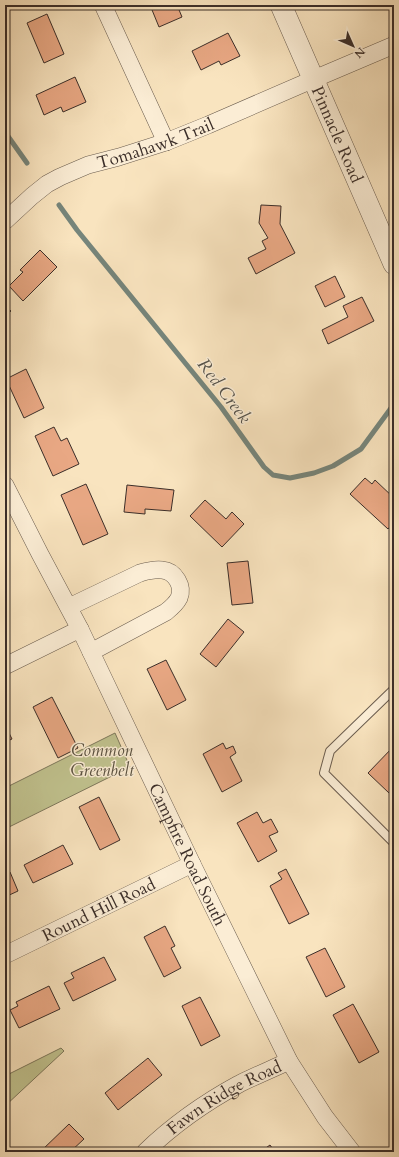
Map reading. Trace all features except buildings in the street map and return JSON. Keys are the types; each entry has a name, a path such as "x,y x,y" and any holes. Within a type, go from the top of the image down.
{"street":[{"path":"103,5 166,142"},
{"name":"Pinnacle Road","path":"281,5 394,264"},
{"name":"Tomahawk Trail","path":"5,221 32,196 47,184 60,177 88,165 166,142 394,45"},
{"name":"Campfire Road South","path":"5,485 80,629 192,864 289,1061 325,1117 352,1152"},
{"path":"69,607 140,573 152,570 163,570 173,574 179,582 181,590 179,598 174,606 166,612 91,652"},
{"path":"5,666 80,629"},
{"name":"Round Hill Road","path":"5,955 192,864"},
{"name":"Fawn Ridge Road","path":"145,1152 187,1116 215,1098 240,1083 289,1061"}],"lane":[{"path":"394,689 330,751 324,774 394,843"}],"green space":[{"name":"Common Greenbelt","path":"115,733 130,767 5,829 5,788"},
{"path":"61,1048 64,1051 5,1106 5,1076"}],"waterway":[{"name":"Red Creek","path":"5,132 27,163"},
{"name":"Red Creek","path":"59,205 77,230 221,407 264,467 273,475 290,478 314,473 333,466 361,449 394,404"}]}
